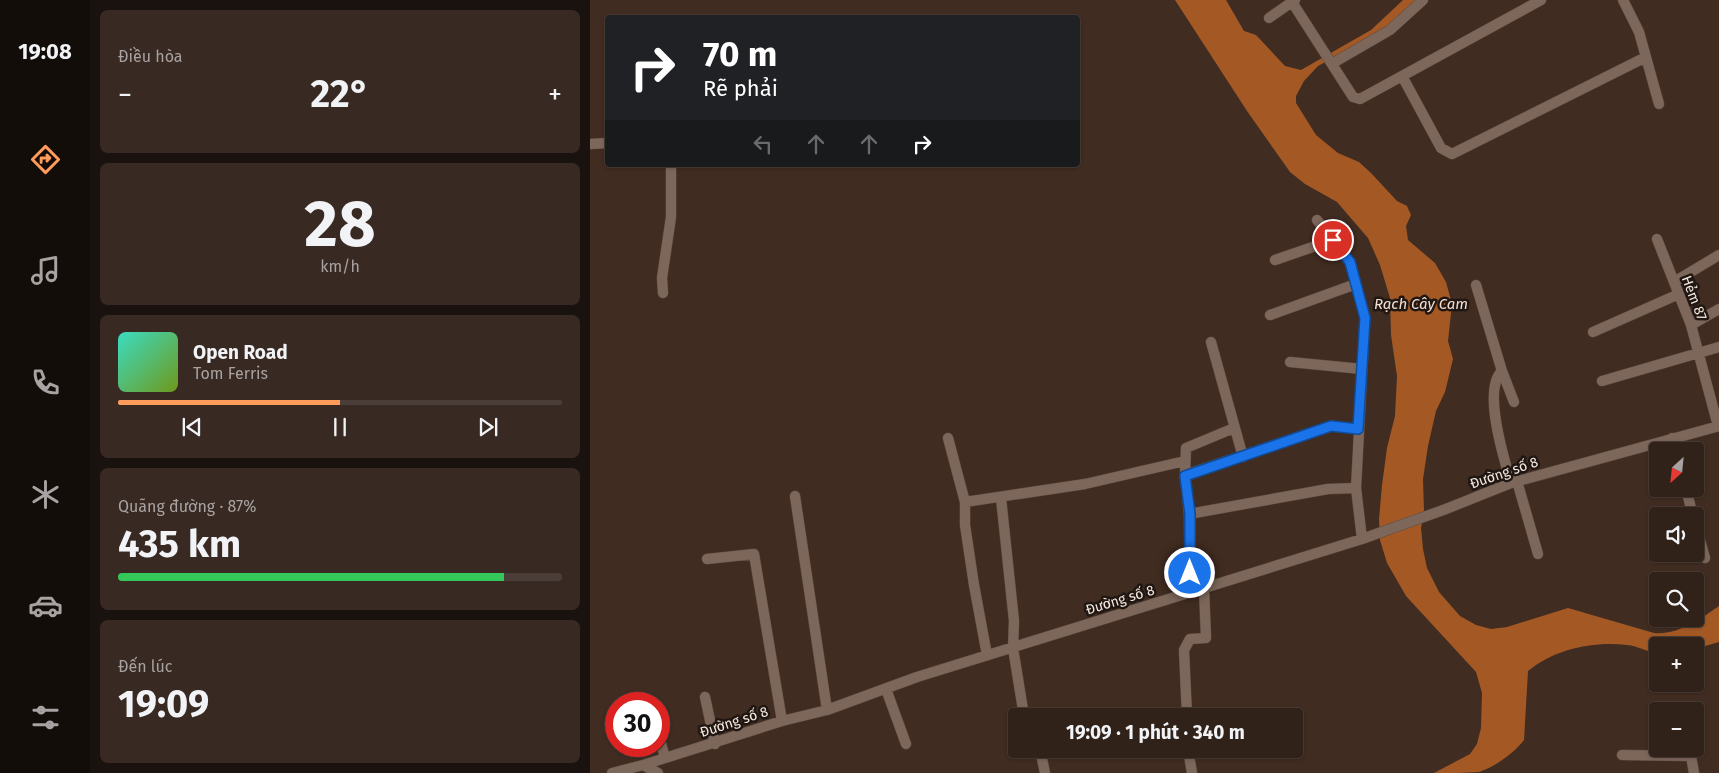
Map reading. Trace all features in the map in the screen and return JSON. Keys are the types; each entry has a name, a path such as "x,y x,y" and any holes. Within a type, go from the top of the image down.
{"street":[{"path":"1333,63 1390,30 1423,0"},
{"path":"1269,18 1293,1 1353,97 1360,99 1541,0"},
{"path":"1623,0 1639,32 1660,104"},
{"path":"1402,76 1441,148 1452,154 1646,56"},
{"path":"590,144 605,143"},
{"path":"663,293 662,278 671,217 671,167"},
{"path":"1317,220 1350,262 1365,318 1356,488 1365,538"},
{"name":"Hẻm 87","path":"1657,239 1690,325 1718,426"},
{"path":"1276,260 1333,240"},
{"path":"1674,282 1719,254"},
{"path":"1270,314 1356,284"},
{"path":"1476,285 1502,371 1514,402"},
{"path":"1593,332 1678,294"},
{"path":"1690,325 1719,309"},
{"path":"1211,342 1242,457"},
{"path":"1602,381 1719,347"},
{"path":"1290,362 1362,369"},
{"path":"1502,371 1494,384 1496,424 1538,554"},
{"path":"1185,476 1331,426 1358,429"},
{"name":"Đường số 8","path":"614,772 715,744 782,721 827,710 988,655 1365,538 1514,482 1718,426"},
{"path":"1190,593 1190,514 1185,476 1186,448 1234,428"},
{"path":"948,438 965,502 965,526 988,655"},
{"path":"1672,438 1673,442"},
{"path":"965,502 1085,484 1185,461"},
{"path":"1190,514 1328,490 1356,488"},
{"path":"795,496 827,710"},
{"path":"1001,498 1014,621 1013,648 1023,708"},
{"path":"708,559 754,554 782,721"},
{"path":"1187,708 1184,650 1190,640 1206,638 1204,588"},
{"path":"886,689 906,744"},
{"path":"705,696 715,744"},
{"path":"1622,755 1691,756 1694,773"},
{"path":"1042,758 1045,773"},
{"path":"1190,758 1192,773"},
{"path":"643,765 658,773"}],"water":[{"name":"Rạch Cây Cam","path":"1175,0 1226,0 1244,31 1256,35 1285,66 1301,70 1371,30 1403,0 1418,0 1384,31 1318,66 1304,81 1296,96 1296,103 1316,135 1338,153 1359,162 1397,201 1407,206 1411,215 1406,226 1408,240 1435,263 1446,282 1452,304 1448,341 1453,359 1445,392 1436,411 1423,479 1424,512 1421,528 1427,568 1439,592 1460,616 1476,625 1491,629 1507,627 1568,608 1654,633 1663,633 1685,627 1704,627 1704,616 1719,606 1719,642 1704,646 1704,637 1649,637 1649,651 1631,646 1601,644 1575,648 1550,657 1528,671 1524,740 1515,750 1498,763 1479,772 1434,773 1470,754 1477,744 1481,728 1482,693 1476,672 1406,596 1387,563 1380,540 1379,519 1382,485 1387,448 1395,416 1397,376 1391,335 1390,298 1380,265 1368,238 1337,202 1305,184 1290,172 1247,111"}],"route":[{"path":"1190,573 1190,514 1185,476 1331,426 1358,429 1365,318 1350,262 1333,240"}]}
